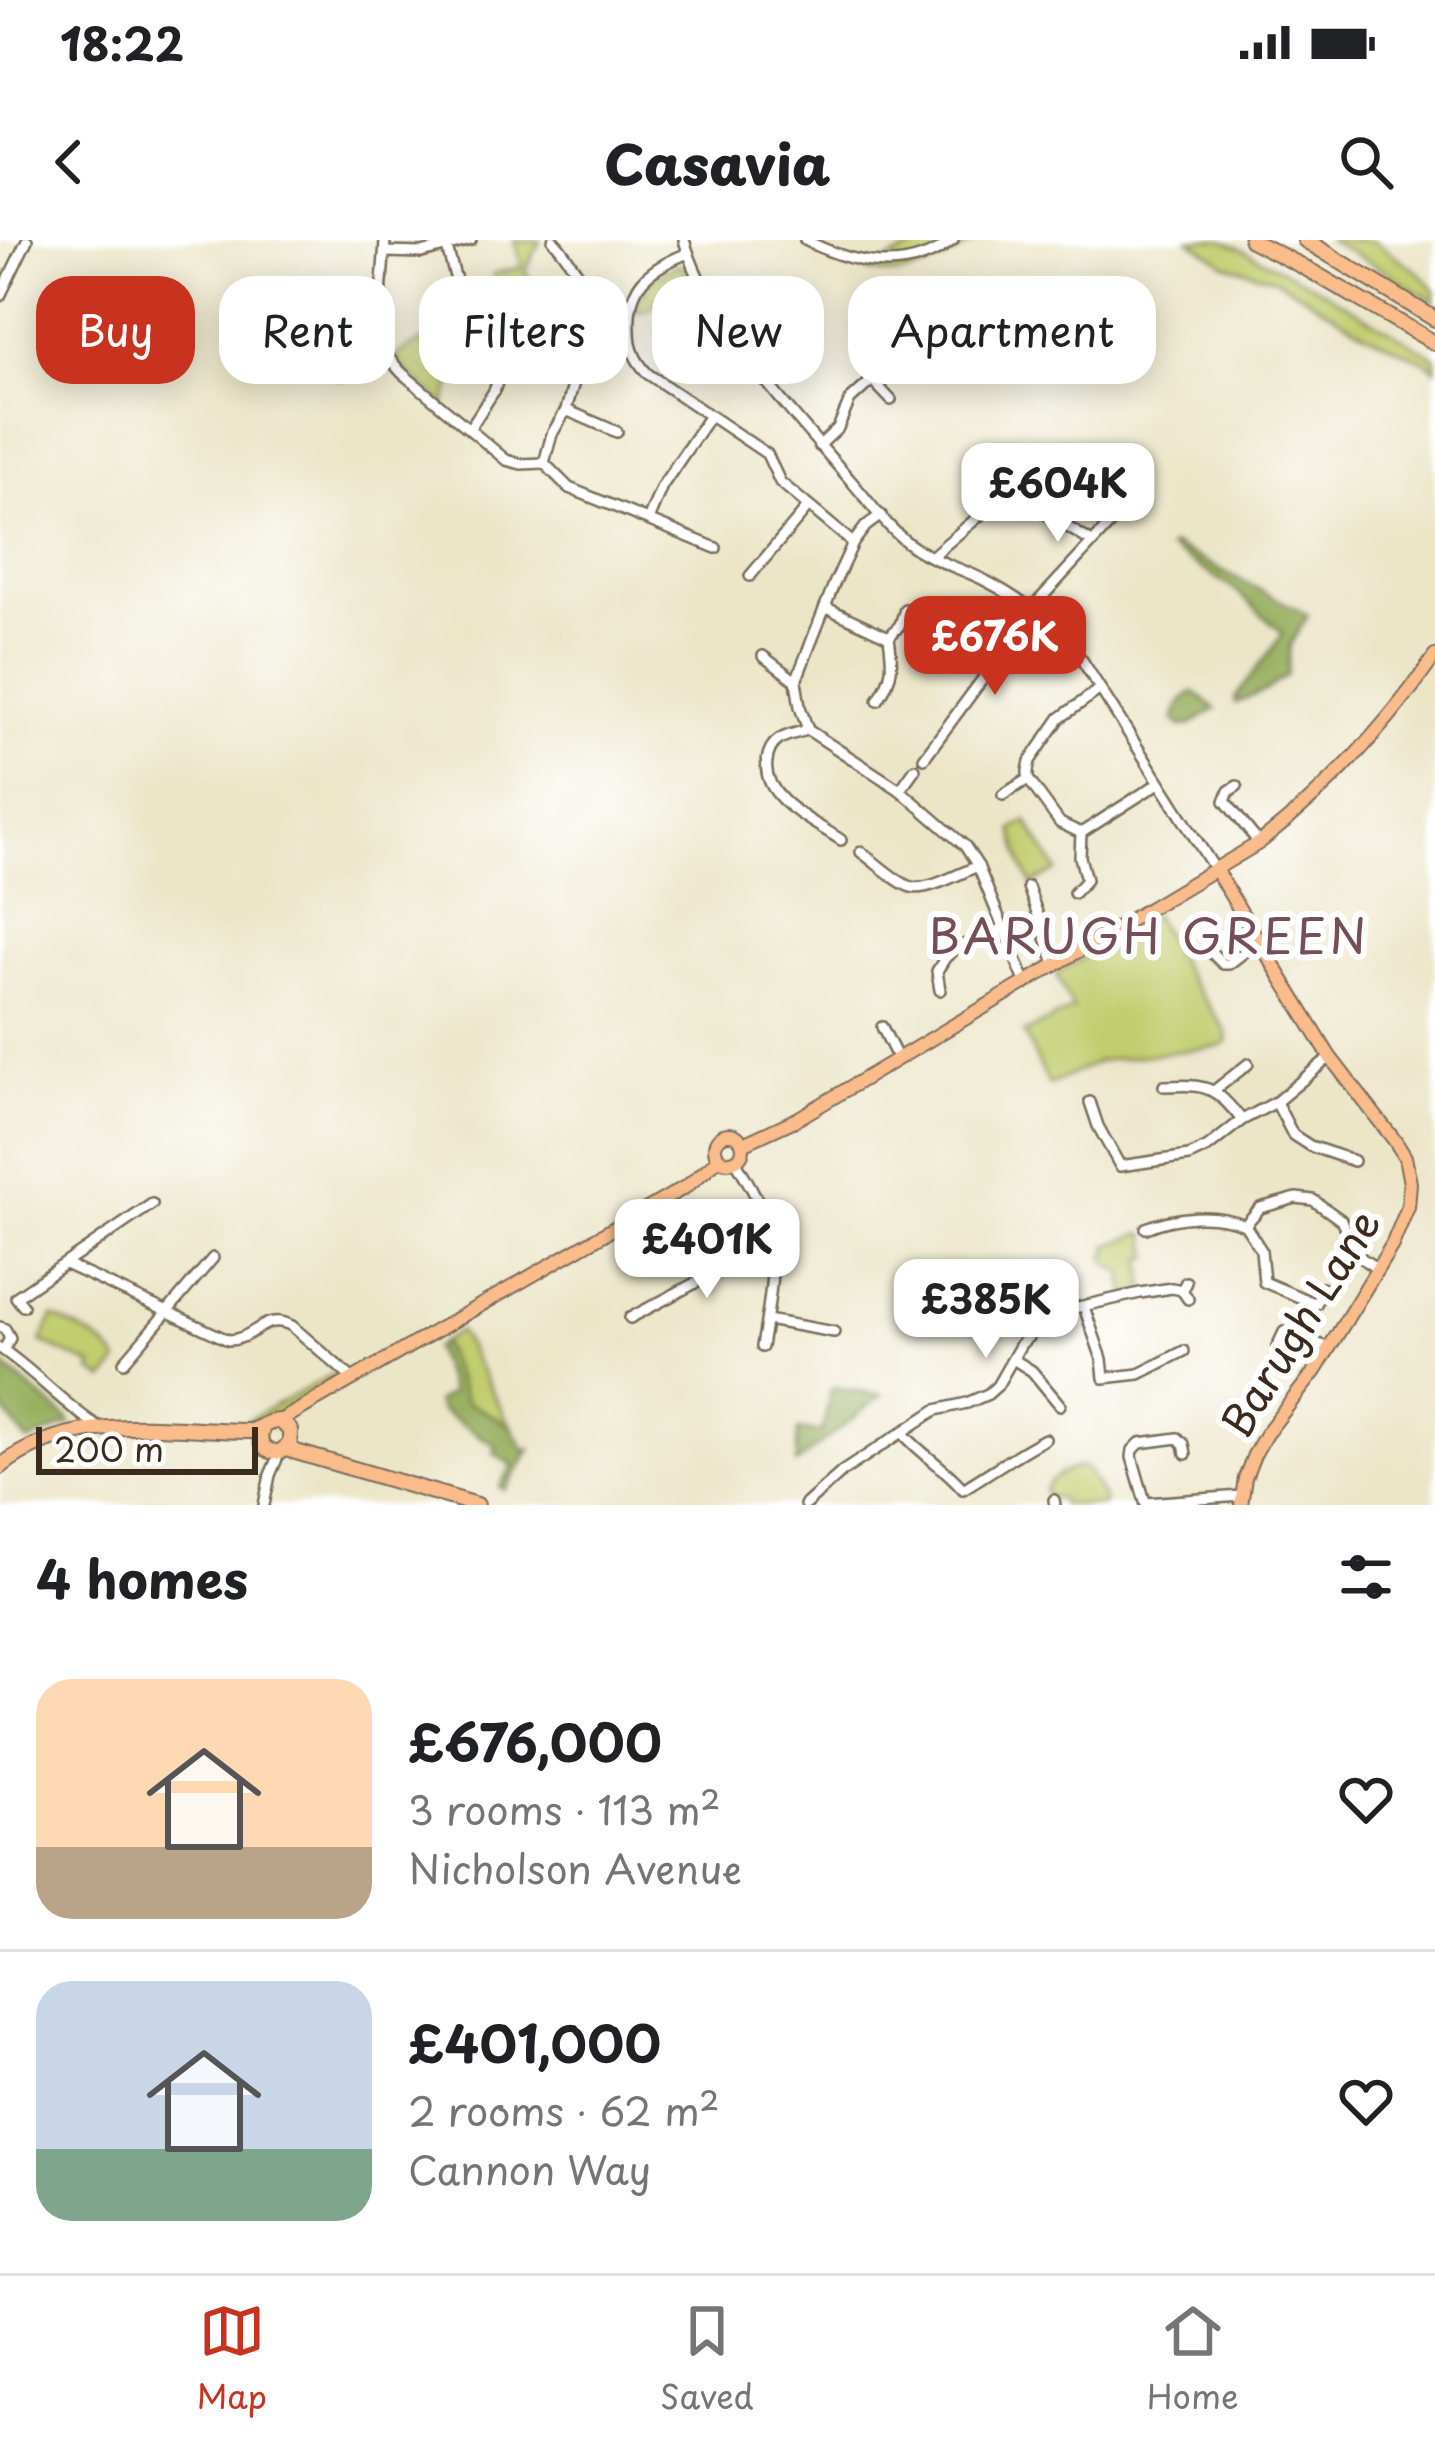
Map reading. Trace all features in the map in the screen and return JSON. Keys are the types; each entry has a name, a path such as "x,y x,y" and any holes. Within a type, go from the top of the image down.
{"highway":[{"path":"1251,240 1435,343"},
{"path":"1305,240 1435,319"},
{"path":"0,1467 48,1439 99,1427 234,1430 277,1439 477,1505"}],"main road":[{"path":"743,1144 797,1119 1259,843 1343,771 1401,705 1435,656"},
{"name":"Barugh Lane","path":"1216,871 1330,1057 1395,1141 1408,1171 1408,1207 1402,1224 1330,1348 1254,1455 1241,1501"},
{"path":"723,1135 735,1135 743,1152 736,1161 719,1159 715,1146 723,1135"},
{"path":"277,1439 321,1398 686,1186 719,1159"}],"street":[{"path":"0,296 27,240"},
{"path":"471,240 422,253 385,246 384,349 402,373 506,460 544,463 569,488 705,537 716,548"},
{"path":"553,240 581,276"},
{"path":"684,240 698,278 733,337 819,446 905,541 981,579 1032,610 1064,637 1216,871"},
{"path":"805,240 863,263 904,263 934,254 953,240"},
{"path":"447,248 455,276"},
{"path":"688,254 664,262 640,281 628,308 630,347 637,362 767,454 780,482 853,543"},
{"path":"544,463 584,364 630,347"},
{"path":"819,446 838,428 850,400 872,380 891,400"},
{"path":"470,428 496,384"},
{"path":"566,410 617,432"},
{"path":"648,520 662,486 709,417"},
{"path":"931,557 1037,467"},
{"path":"1009,491 1092,542"},
{"path":"750,576 808,507"},
{"path":"924,758 1032,610 1120,513"},
{"path":"881,515 853,543 825,607 796,681 800,706 808,730 900,790 956,837 978,866 1025,983"},
{"path":"825,607 889,637"},
{"path":"878,700 890,682 889,637 905,609"},
{"path":"763,656 796,681"},
{"path":"1081,833 1060,823 1028,779 1030,760 1060,718 1100,688"},
{"path":"808,730 774,741 766,776 781,799 839,834"},
{"path":"900,790 915,770"},
{"path":"1004,795 1028,779"},
{"path":"1081,833 1159,783"},
{"path":"1237,786 1225,801 1259,843"},
{"path":"1074,893 1085,880 1081,833"},
{"path":"865,860 916,888 978,866"},
{"path":"1028,886 1056,965"},
{"path":"940,990 937,971 950,952 1004,929"},
{"path":"1211,952 1229,964 1259,941"},
{"path":"882,1027 898,1059"},
{"path":"1107,1106 1092,1106 1120,1166 1189,1156 1276,1102 1330,1057"},
{"path":"1215,1090 1248,1064"},
{"path":"1164,1086 1193,1084 1215,1090 1242,1120"},
{"path":"1276,1102 1293,1135 1354,1161"},
{"path":"736,1161 761,1208 772,1251 762,1347"},
{"path":"1245,1226 1261,1208 1296,1198 1312,1200 1341,1220 1357,1255 1377,1269"},
{"path":"22,1306 16,1297 152,1204"},
{"path":"1146,1228 1177,1219 1216,1217 1245,1226 1261,1250 1264,1282"},
{"path":"630,1318 738,1260 772,1251"},
{"path":"124,1362 213,1258"},
{"path":"64,1264 228,1340 280,1320 353,1379"},
{"path":"1250,1292 1264,1282"},
{"path":"1264,1282 1319,1306 1322,1288"},
{"path":"805,1505 820,1501 843,1471 936,1410 988,1394 1021,1344 1048,1318 1151,1291 1185,1290"},
{"path":"1084,1307 1104,1378 1138,1374 1184,1351"},
{"path":"766,1320 834,1332"},
{"path":"0,1327 10,1338 2,1349 58,1399 99,1427"},
{"path":"1277,1347 1284,1332 1330,1348"},
{"path":"1013,1359 1032,1371 1060,1405"},
{"path":"1032,1394 1042,1382"},
{"path":"902,1432 963,1490 1009,1457 1045,1439"},
{"path":"1186,1454 1178,1438 1140,1443 1132,1450 1146,1504 1241,1501"},
{"path":"264,1505 277,1439"}],"green space":[{"path":"514,240 541,240 525,272 528,276 493,276 522,267"},
{"path":"930,240 976,240 911,272 867,271"},
{"path":"1190,240 1223,240 1311,284 1435,357 1435,369 1276,279 1225,264"},
{"path":"1327,240 1373,240 1421,274 1435,291 1435,302 1377,266"},
{"path":"681,265 689,274 659,276"},
{"path":"650,284 652,307 634,312 641,296"},
{"path":"419,343 419,382 405,370 395,356"},
{"path":"421,384 452,384 445,405"},
{"path":"1173,545 1308,615 1290,645 1287,675 1265,691 1235,703 1283,634 1235,590 1169,548"},
{"path":"1194,692 1215,709 1181,726 1174,720 1176,712"},
{"path":"1027,821 1057,871 1032,884 1013,830"},
{"path":"1154,915 1186,975 1226,1030 1228,1041 1222,1046 1100,1061 1049,1085 1024,1033 1073,1009 1056,974"},
{"path":"1147,1235 1150,1258 1143,1259 1145,1288 1126,1295 1123,1273 1105,1255 1108,1246"},
{"path":"53,1317 90,1335 113,1354 119,1362 105,1380 91,1371 93,1366 41,1342"},
{"path":"459,1331 510,1425 466,1402 442,1342"},
{"path":"442,1342 466,1402 510,1425 525,1451 532,1447 505,1490 500,1487 513,1465 494,1453 497,1446 440,1411 436,1402 451,1393 434,1348"},
{"path":"0,1363 70,1424 28,1442 0,1405"},
{"path":"335,1373 341,1378 265,1419 245,1422"},
{"path":"835,1387 882,1395 796,1464 798,1430 822,1432"},
{"path":"1082,1467 1103,1505 1061,1505 1059,1498 1044,1491 1060,1474"}],"district":[{"name":"BARUGH GREEN","path":"1149,934"}]}
